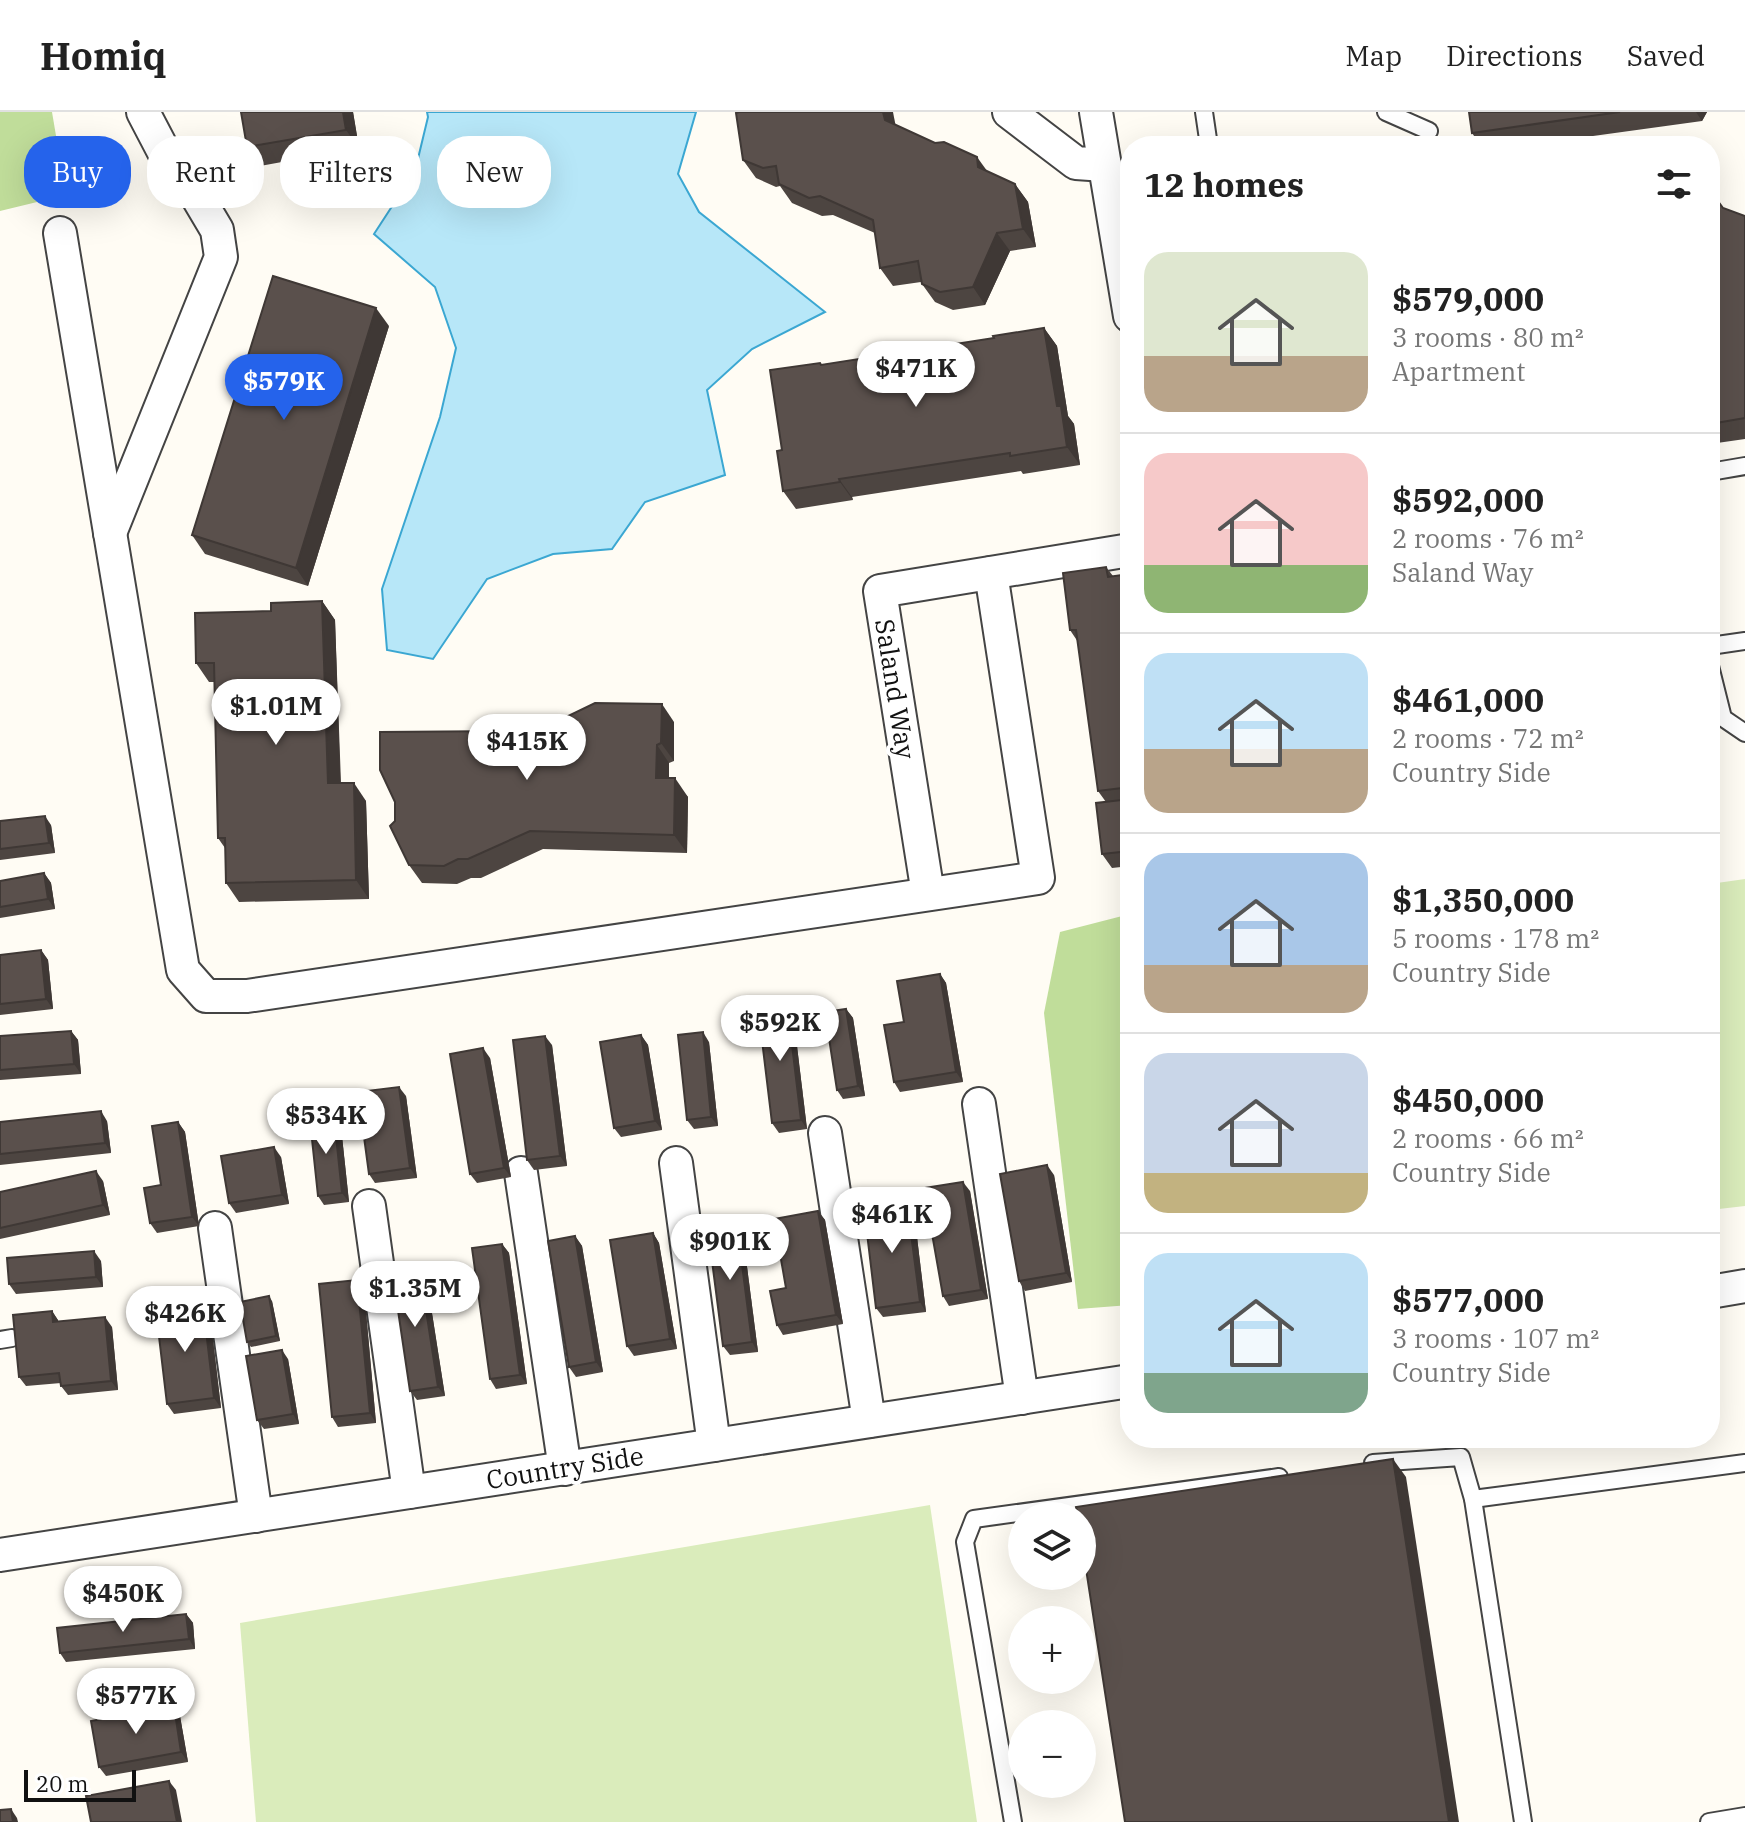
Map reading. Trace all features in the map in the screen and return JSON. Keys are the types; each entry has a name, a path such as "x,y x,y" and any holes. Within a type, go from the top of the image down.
{"street":[{"path":"110,533 221,257 217,230 198,198 166,156 143,112"},
{"path":"1009,112 1076,163 1105,165"},
{"path":"1096,112 1120,256"},
{"path":"60,233 183,970 206,996 247,996 1038,878 991,573"},
{"name":"Saland Way","path":"928,894 880,591 1120,552"},
{"path":"979,1104 1022,1398"},
{"path":"825,1133 869,1421"},
{"path":"676,1163 714,1445"},
{"path":"521,1173 565,1469"},
{"path":"369,1206 409,1492"},
{"path":"215,1228 256,1516"},
{"path":"1720,1290 1745,1286"},
{"name":"Country Side","path":"0,1555 1120,1383"}],"lane":[{"path":"1204,112 1208,136"},
{"path":"1386,112 1429,131"},
{"path":"1720,470 1745,466"},
{"path":"1720,645 1745,641"},
{"path":"1720,706 1723,718 1745,733"},
{"path":"1358,1465 1461,1457 1473,1499 1523,1822"},
{"path":"1473,1499 1745,1463"},
{"path":"1013,1822 965,1542 974,1519 1297,1474"},
{"path":"1709,1822 1745,1816"}],"green space":[{"path":"0,112 52,112 56,136 24,136 24,205 0,211"},
{"path":"1745,879 1745,1206 1720,1209 1720,883"},
{"path":"1120,917 1120,1306 1078,1309 1044,1013 1060,932"},
{"path":"930,1505 977,1822 256,1822 240,1623"}],"water":[{"path":"427,112 696,112 678,174 699,212 825,312 752,349 707,390 725,475 645,502 612,549 553,554 487,579 433,659 387,650 382,589 440,417 456,348 435,287 374,234 391,208 421,208 421,146"}],"building":[{"path":"241,112 343,112 346,130 311,136 280,136 280,141 264,144 264,136 245,136"},
{"path":"883,112 885,120 935,143 944,142 977,157 978,167 1015,184 1023,229 997,233 973,287 940,292 922,284 918,261 880,268 873,220 820,196 809,198 779,184 776,166 763,168 743,160 736,113"},
{"path":"1469,112 1620,112 1472,133"},
{"path":"1720,204 1723,208 1745,216 1745,418 1720,422"},
{"path":"273,276 376,308 296,568 192,535"},
{"path":"1044,328 1067,447 839,479 840,482 783,491 777,451 782,450 770,370 821,365"},
{"path":"1106,567 1108,577 1120,575 1120,788 1098,791 1076,630 1070,630 1063,573"},
{"path":"322,601 328,783 354,783 356,880 226,883 225,838 218,838 214,663 196,663 195,613 271,611 271,603"},
{"path":"595,703 662,704 656,778 675,778 674,835 530,831 468,859 458,859 444,866 409,865 390,826 395,821 395,802 380,770 380,732 525,731 547,721 558,721"},
{"path":"1120,800 1120,852 1102,854 1096,803"},
{"path":"45,816 49,843 0,849 0,821"},
{"path":"44,873 48,899 0,907 0,881"},
{"path":"41,950 46,999 0,1004 0,955"},
{"path":"940,974 956,1072 894,1082 884,1025 904,1022 897,981"},
{"path":"787,1003 801,1120 772,1123 758,1007"},
{"path":"846,1009 858,1086 837,1090 825,1012"},
{"path":"71,1031 74,1064 0,1070 0,1036"},
{"path":"703,1032 711,1117 687,1120 678,1035"},
{"path":"641,1035 655,1121 614,1128 600,1042"},
{"path":"545,1036 560,1156 527,1160 513,1040"},
{"path":"483,1048 504,1168 470,1174 450,1054"},
{"path":"399,1087 410,1168 369,1174 358,1092"},
{"path":"101,1111 105,1143 0,1154 0,1122"},
{"path":"334,1117 342,1193 318,1196 310,1120"},
{"path":"178,1122 192,1217 150,1223 144,1188 161,1185 152,1126"},
{"path":"274,1147 282,1195 229,1203 221,1156"},
{"path":"1047,1165 1066,1273 1019,1281 1000,1174"},
{"path":"96,1171 103,1205 0,1228 0,1192"},
{"path":"963,1182 981,1290 943,1296 924,1188"},
{"path":"907,1203 920,1302 876,1308 864,1208"},
{"path":"818,1211 836,1315 777,1325 770,1291 786,1288 774,1219"},
{"path":"736,1218 752,1342 723,1346 707,1222"},
{"path":"653,1233 670,1339 627,1346 610,1240"},
{"path":"575,1236 596,1362 569,1367 548,1241"},
{"path":"502,1244 520,1375 490,1379 472,1248"},
{"path":"94,1251 96,1277 9,1284 7,1258"},
{"path":"419,1265 438,1387 410,1391 392,1270"},
{"path":"357,1280 370,1413 332,1417 319,1284"},
{"path":"269,1296 276,1336 247,1342 240,1302"},
{"path":"203,1305 214,1398 167,1404 156,1311"},
{"path":"52,1311 53,1322 105,1317 111,1381 61,1386 59,1373 19,1377 13,1315"},
{"path":"282,1350 293,1414 257,1420 246,1356"},
{"path":"1393,1459 1449,1822 1125,1822 1096,1634 1096,1606 1092,1606 1089,1590 1096,1590 1096,1504"},
{"path":"186,1614 189,1639 60,1653 57,1628"},
{"path":"174,1706 181,1752 99,1767 91,1721"},
{"path":"169,1781 177,1822 91,1822 86,1796"},
{"path":"11,1809 13,1822 0,1822 0,1810"}]}
